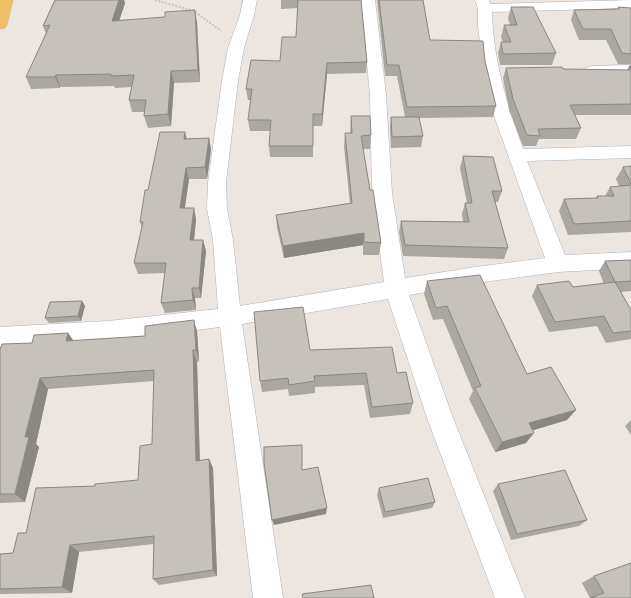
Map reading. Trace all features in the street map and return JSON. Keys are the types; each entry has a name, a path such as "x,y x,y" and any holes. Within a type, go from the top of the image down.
{"main road":[{"path":"0,24 6,0"}],"street":[{"path":"250,0 247,15 236,48 221,143 217,182 217,209 223,240 230,317 268,598"},
{"path":"368,0 378,95 382,194 396,288 440,418 510,598"},
{"path":"558,264 500,110 499,72 485,27 484,4 631,4"},
{"path":"574,72 631,70"},
{"path":"516,155 631,152"},
{"path":"0,337 108,331 230,317 476,274 558,264 631,260"}],"path":[{"path":"155,0 194,11 218,28 236,48"}],"building":[{"path":"55,0 119,0 112,21 165,17 165,12 195,10 198,70 171,71 168,114 144,116 146,100 129,100 134,75 56,75 55,77 26,77 50,25 43,26"},
{"path":"298,0 361,0 367,62 327,63 322,114 313,114 313,146 269,146 271,120 248,120 252,89 246,89 251,60 280,61 282,37 296,37"},
{"path":"379,0 423,0 430,40 483,41 485,61 496,106 407,107 399,65 387,65"},
{"path":"511,7 533,7 556,53 503,54 501,42 511,42 504,25 517,25"},
{"path":"618,7 631,8 631,54 622,53 611,29 583,29 574,10 619,9"},
{"path":"562,67 563,69 631,70 631,104 570,105 581,128 538,129 540,136 527,135 513,99 506,68"},
{"path":"351,116 370,116 371,135 361,136 370,190 373,190 381,243 364,242 364,233 283,246 276,215 352,203 345,133 352,133"},
{"path":"391,117 419,117 423,136 392,137"},
{"path":"160,132 185,132 184,139 209,138 205,167 186,168 180,208 194,208 190,240 203,240 199,288 192,288 193,300 161,303 166,263 134,263 143,222 140,222 145,190 148,190"},
{"path":"463,156 493,157 502,191 492,191 508,248 405,245 401,221 469,222 465,203 472,203"},
{"path":"631,166 631,184 623,167"},
{"path":"631,185 631,221 574,224 564,199 614,196 610,187"},
{"path":"631,260 631,281 615,282 605,261"},
{"path":"480,275 527,374 551,367 576,410 529,423 534,433 502,442 475,388 481,386 447,306 436,308 427,281"},
{"path":"569,281 573,287 615,282 631,310 631,331 613,333 604,316 555,322 537,285"},
{"path":"82,301 78,316 45,318 50,302"},
{"path":"303,307 310,350 392,347 397,373 406,372 413,403 372,407 366,373 314,376 315,381 289,385 288,378 260,381 254,312"},
{"path":"194,320 196,350 193,350 196,461 209,459 213,570 153,579 154,536 70,545 62,587 0,589 0,554 13,553 18,533 26,533 36,488 95,486 95,484 138,480 140,446 152,444 154,370 40,378 25,437 29,437 15,494 0,494 0,350 2,344 32,343 34,335 68,333 66,341 145,336 145,326"},
{"path":"302,445 302,470 318,467 327,508 272,520 264,463 264,447"},
{"path":"565,470 587,520 517,534 498,484"},
{"path":"428,478 435,502 385,512 379,488"},
{"path":"631,563 631,598 590,598 604,593 594,576"},
{"path":"371,585 374,598 303,598 302,594"}]}
